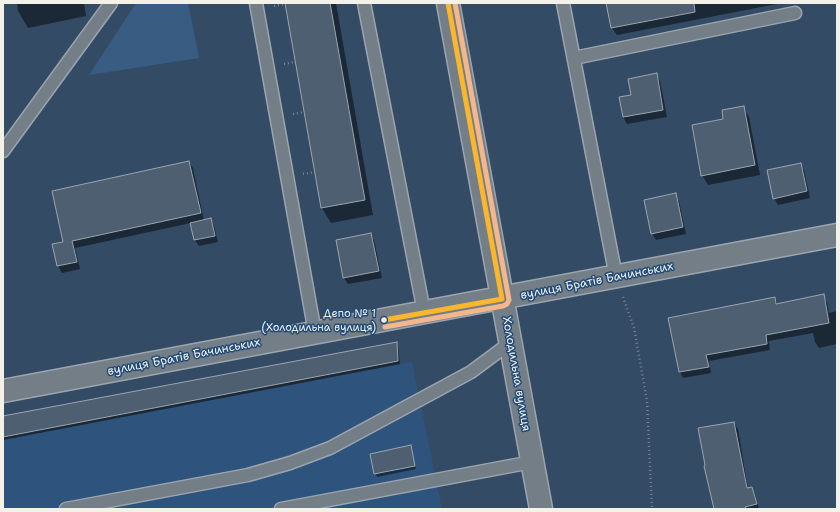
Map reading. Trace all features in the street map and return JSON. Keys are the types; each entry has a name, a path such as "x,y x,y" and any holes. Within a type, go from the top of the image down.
{"street":[{"name":"Холодильна вулиця","path":"448,3 541,509"},
{"name":"вулиця Братів Бачинських","path":"3,391 315,332 502,299 837,235"}],"lane":[{"path":"3,151 111,3"},
{"path":"256,3 315,332"},
{"path":"364,3 424,312"},
{"path":"563,3 616,277"},
{"path":"574,58 795,13"},
{"path":"66,509 248,475 290,463 330,448 471,372 510,343"},
{"path":"282,509 300,507 532,462"}],"path":[{"path":"616,277 634,328 647,401 652,509"}],"shaded area":[{"path":"136,3 188,3 199,58 89,75"},
{"path":"412,362 442,509 3,509 3,440"}],"building":[{"path":"285,3 330,3 365,200 321,208"},
{"path":"606,3 694,3 695,12 611,28"},
{"path":"657,73 663,110 623,117 619,97 631,95 628,79"},
{"path":"744,106 755,165 701,176 692,125 723,119 722,110"},
{"path":"189,161 201,213 72,241 77,262 57,266 52,244 63,242 52,191"},
{"path":"801,163 807,191 773,199 767,170"},
{"path":"676,193 683,227 651,234 644,200"},
{"path":"211,218 215,236 194,240 190,223"},
{"path":"371,233 379,271 343,278 336,240"},
{"path":"824,294 829,323 766,335 767,344 706,355 709,367 679,372 668,318 775,297 776,304"},
{"path":"397,342 398,361 3,437 3,416"},
{"path":"734,422 747,488 752,487 757,504 745,507 746,509 714,509 704,466 698,428"},
{"path":"411,445 415,466 374,474 370,454"}],"transit line":[{"path":"384,320 502,299 448,3"},
{"path":"385,327 503,306 507,304 509,300 455,3"}],"place":[{"name":"Депо № 1 (Холодильна вулиця)","path":"384,320"}]}
